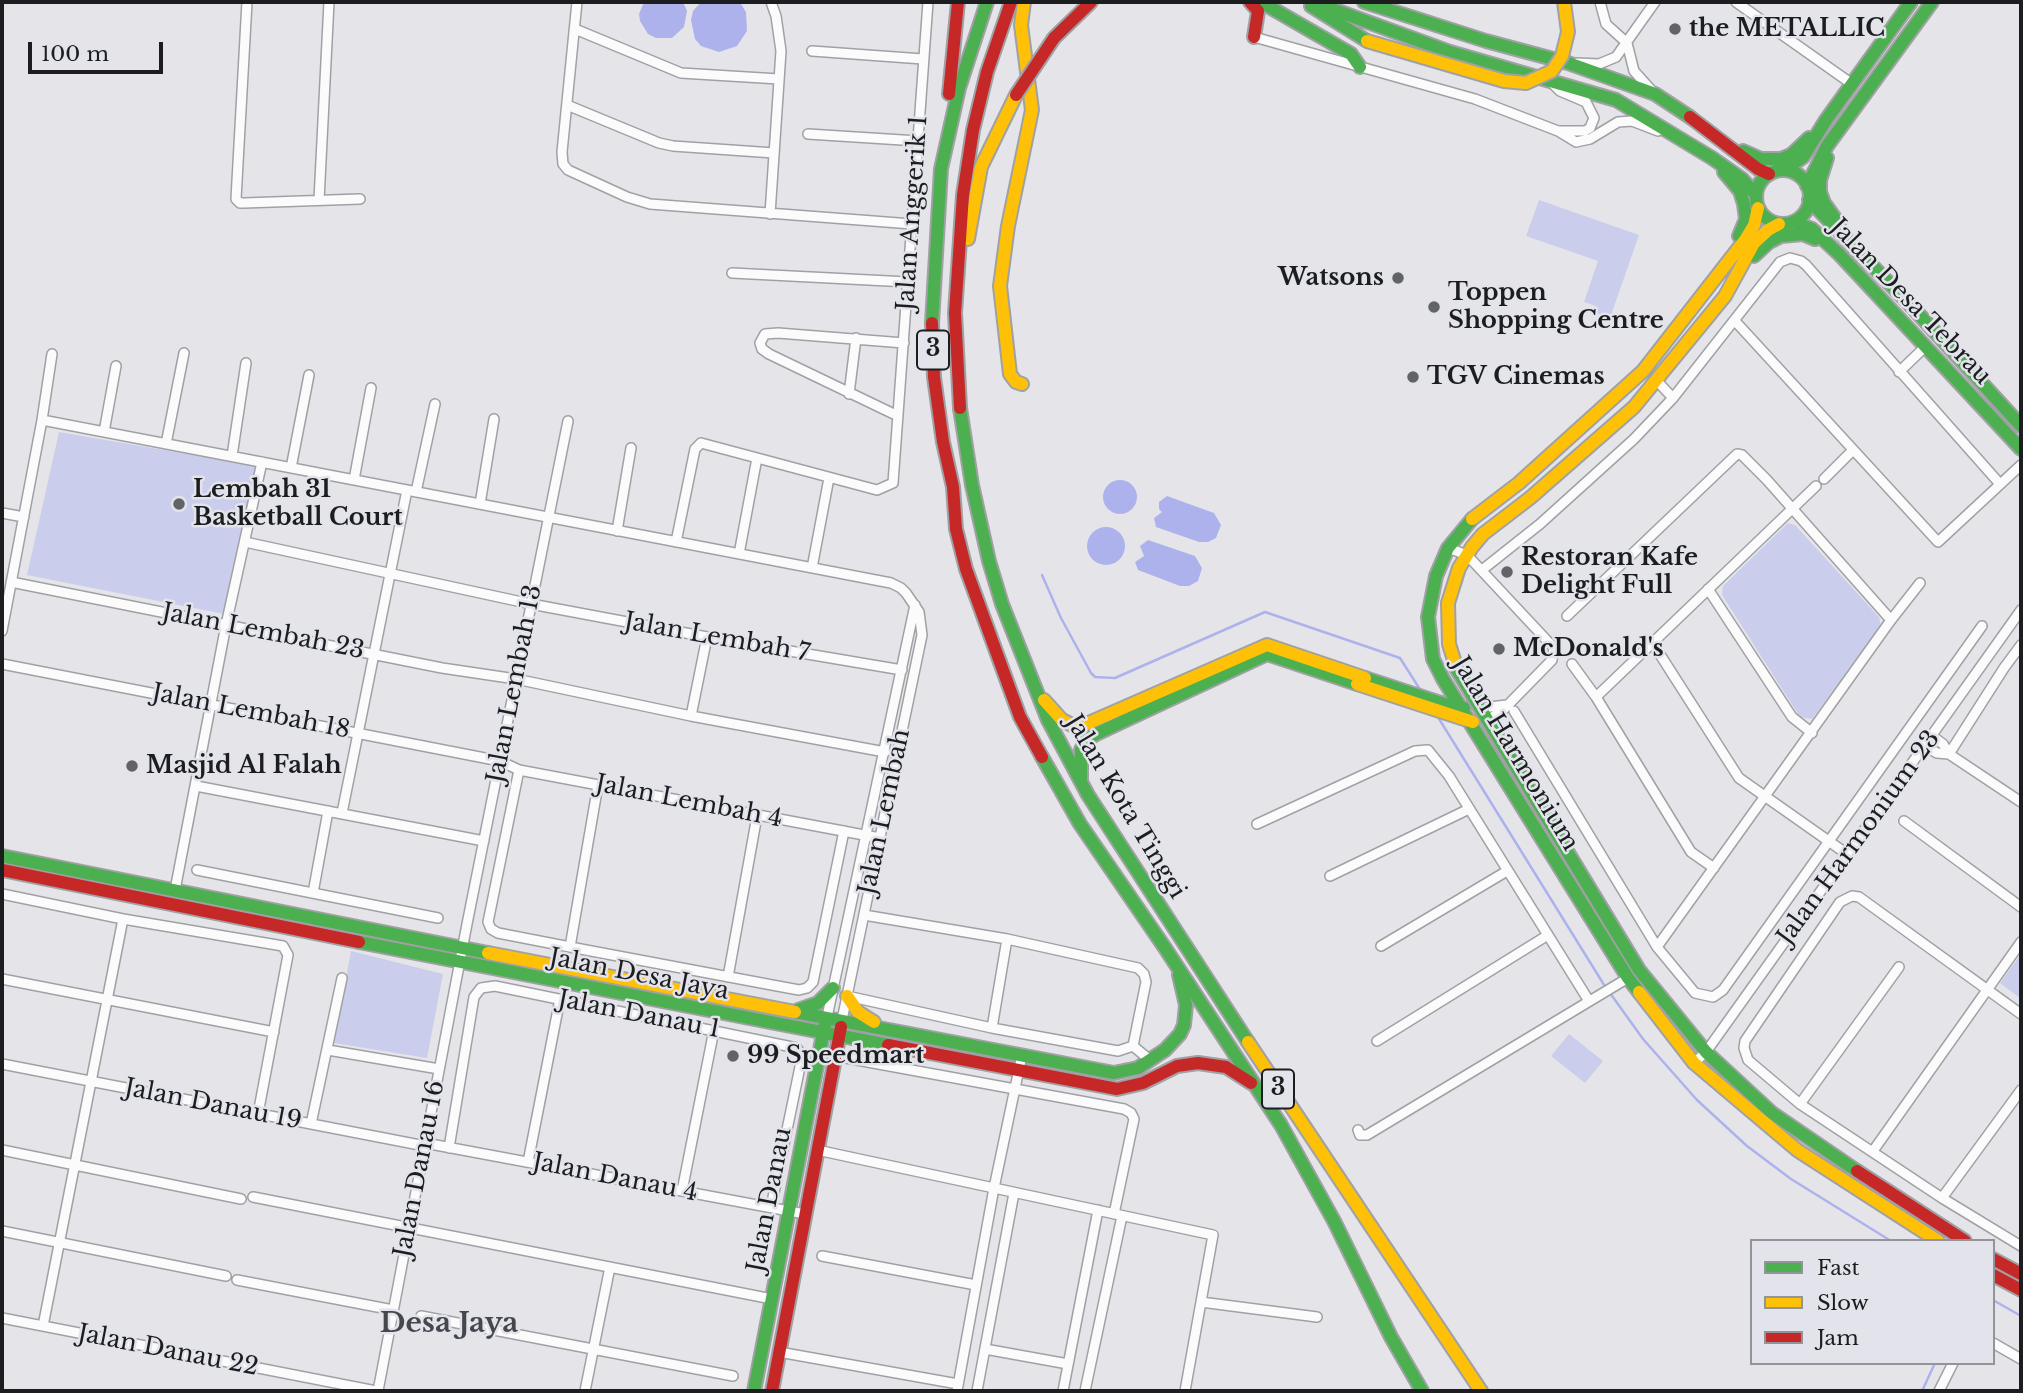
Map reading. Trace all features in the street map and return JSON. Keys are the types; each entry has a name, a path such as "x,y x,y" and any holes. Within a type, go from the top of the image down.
{"main road":[{"path":"941,169 958,2"},
{"name":"Jalan Kota Tinggi","path":"987,2 959,88 941,169 933,305 934,377 943,442 953,487 956,529 965,569 1020,717 1080,824 1259,1088 1334,1221 1391,1337 1422,1391"},
{"name":"Jalan Kota Tinggi","path":"1011,2 987,72 973,130 963,195 956,285 956,363 960,405 974,497 1002,604 1033,685 1081,783 1311,1139 1481,1391"},
{"path":"1022,384 1016,382 1010,374 1000,286 1008,226 1032,110 1021,25 1024,2"},
{"path":"956,285 965,258 981,167 1006,113 1054,38 1091,2"},
{"path":"1251,2 1258,11 1254,37"},
{"path":"1261,2 1351,54 1360,67"},
{"path":"1307,2 1367,41 1504,82 1526,83 1552,71 1562,55 1568,32 1564,2"},
{"path":"1313,2 1450,52 1616,100 1742,179 1767,219 1786,223 1804,213 1809,200 1807,186 1798,175 1785,170"},
{"path":"1364,2 1486,41 1568,63 1655,93 1769,174"},
{"path":"1757,201 1760,183 1769,174 1785,170 1803,157 1826,120 1911,2"},
{"path":"1807,186 1818,161 1931,2"},
{"path":"1724,144 1761,159 1781,159 1795,152 1826,120"},
{"path":"1840,129 1824,164 1819,186 1824,202 1853,246"},
{"path":"1712,158 1740,191 1746,219 1742,231 1717,268 1712,282"},
{"name":"Jalan Desa Tebrau","path":"1809,200 2021,426"},
{"name":"Jalan Harmonium","path":"1757,201 1754,225 1745,240 1654,358 1621,394 1519,482 1476,515 1448,548 1436,576 1428,617 1428,634 1433,659 1628,978 1694,1063 1797,1150 1935,1239"},
{"name":"Jalan Desa Tebrau","path":"1786,223 1812,229 1840,255 2021,449"},
{"name":"Jalan Harmonium","path":"1786,223 1768,230 1754,243 1725,296 1634,407 1530,498 1483,534 1459,568 1448,603 1447,633 1456,668 1639,970 1706,1052 1772,1113 1962,1239"},
{"path":"1725,296 1759,249 1781,236 1803,234 1840,255"},
{"path":"1033,685 1062,720 1083,725 1267,645 1417,694 1441,713 1470,722 1488,721"},
{"path":"1081,783 1080,754 1083,745 1091,737 1267,654 1429,704 1480,708"},
{"name":"Jalan Desa Jaya","path":"2,856 235,904 1114,1073 1129,1071 1150,1060 1174,1042 1184,1025 1186,1005 1176,964"},
{"name":"Jalan Desa Jaya","path":"2,870 1117,1089 1143,1083 1177,1066 1209,1063 1226,1067 1259,1088"},
{"path":"794,1011 818,1003 833,988"},
{"path":"847,996 858,1012 883,1028"},
{"name":"Jalan Danau","path":"754,1391 827,1017"},
{"name":"Jalan Danau","path":"772,1391 842,1020"},
{"path":"799,1028 812,1043 818,1061"},
{"path":"835,1056 866,1041"},
{"path":"1995,1260 2021,1274"},
{"path":"1995,1276 2021,1290"}],"street":[{"path":"247,2 235,195 240,203 360,199"},
{"path":"319,200 330,2"},
{"path":"577,2 562,152 563,164 568,170 627,197 650,204 912,225"},
{"path":"770,214 779,79 779,32 771,2"},
{"name":"Jalan Anggerik 1","path":"829,478 877,491 890,486 894,479 928,2"},
{"path":"1600,2 1606,24 1627,43 1634,71 1655,93"},
{"path":"1568,63 1599,64 1612,60 1655,2"},
{"path":"1736,2 1852,84"},
{"path":"575,29 681,74 779,79"},
{"path":"1254,37 1475,99 1558,131 1576,142 1595,137 1618,122 1632,121 1683,140"},
{"path":"812,51 923,59"},
{"path":"1551,82 1560,91 1586,102 1594,118 1590,128 1585,131 1558,131"},
{"path":"567,105 673,146 774,153"},
{"path":"808,134 918,141"},
{"path":"1482,570 1540,524 1597,473 1673,398 1780,262 1790,258 1801,261 2000,484"},
{"path":"732,273 908,282"},
{"path":"1735,321 1938,542 2021,465"},
{"path":"898,416 769,354 760,347 760,343 765,334 778,333 904,343"},
{"path":"849,394 856,338"},
{"path":"1899,372 1926,346"},
{"path":"166,444 184,353"},
{"path":"2,631 52,354"},
{"path":"232,456 246,363"},
{"path":"104,432 116,366"},
{"path":"291,468 309,374"},
{"path":"1657,381 1673,398"},
{"path":"354,480 371,388"},
{"path":"342,813 391,574 435,404"},
{"path":"480,504 494,419"},
{"path":"42,420 891,583 906,593 915,604"},
{"name":"Jalan Lembah 13","path":"463,947 568,421"},
{"path":"676,542 695,449 698,444 705,443 829,478 812,568"},
{"path":"617,530 631,448"},
{"path":"1824,479 1853,450"},
{"path":"1567,616 1737,454 1742,455 1792,508 1891,620"},
{"path":"739,554 757,458"},
{"path":"175,890 226,625 262,462"},
{"path":"1595,697 1816,486"},
{"path":"2,513 24,517"},
{"name":"Jalan Lembah 7","path":"245,542 531,604 902,670"},
{"path":"1448,548 1467,555 1551,643 1554,652 1552,660 1511,708 1488,721"},
{"name":"Jalan Lembah 23","path":"11,582 442,668 516,679 691,716 885,752"},
{"path":"1657,947 1920,583"},
{"path":"1708,589 1792,717 1812,733"},
{"name":"Jalan Lembah","path":"827,1017 915,604"},
{"name":"Jalan Lembah","path":"842,1020 922,635 919,612 915,604"},
{"name":"Jalan Harmonium 23","path":"1694,1063 1706,1052 2021,610"},
{"path":"1511,708 1657,947 1695,993 1708,997 1720,994 1982,626"},
{"path":"691,716 707,637"},
{"path":"1652,642 1739,778 1847,854"},
{"path":"1949,754 2021,645"},
{"name":"Jalan Lembah 18","path":"2,664 500,761"},
{"path":"1572,664 1691,852 1714,868"},
{"path":"1480,708 1511,708"},
{"path":"1932,736 1949,754 2021,802"},
{"path":"1925,746 1937,753 1949,754"},
{"path":"1257,824 1410,753 1423,749 1431,752 1589,1001"},
{"name":"Jalan Lembah 4","path":"500,761 519,770 880,838"},
{"path":"519,770 488,922 491,929 498,933 799,990 810,985 844,831"},
{"path":"570,947 598,785"},
{"path":"196,786 484,841"},
{"path":"1330,876 1469,809"},
{"path":"313,893 328,811"},
{"path":"728,976 757,816"},
{"path":"1904,821 2021,907"},
{"path":"197,870 438,918"},
{"path":"1381,946 1507,871"},
{"path":"2,894 123,919 278,944 286,948 288,955 258,1114"},
{"path":"2020,1242 1942,1198 1800,1104 1748,1060 1744,1048 1745,1041 1840,902 1846,898 1859,897 2021,1014"},
{"path":"864,915 1007,939 1141,970 1146,982 1133,1045"},
{"path":"43,1326 123,919"},
{"path":"1377,1041 1548,935"},
{"path":"992,1028 1007,939"},
{"path":"1873,1152 2021,942"},
{"name":"Jalan Danau 16","path":"377,1391 463,947"},
{"path":"1800,1104 1899,967"},
{"path":"311,1124 342,978"},
{"path":"1357,1130 1360,1135 1367,1135 1628,978"},
{"path":"2,979 274,1031"},
{"name":"Jalan Danau 1","path":"449,1148 476,993 486,986 495,986 794,1046 801,1055 771,1207"},
{"path":"847,996 992,1028 1120,1051 1133,1045"},
{"path":"528,1162 561,999"},
{"path":"682,1191 714,1030"},
{"path":"1133,1045 1150,1060"},
{"path":"328,1050 439,1069"},
{"path":"779,1352 957,1388 994,1188 1023,1055"},
{"path":"835,1056 1124,1109 1132,1116 1118,1215 1085,1391"},
{"name":"Jalan Danau 19","path":"2,1064 425,1144"},
{"path":"1942,1198 2021,1090"},
{"name":"Jalan Danau 4","path":"425,1144 805,1214"},
{"path":"2,1150 241,1199"},
{"path":"817,1150 1213,1235 1185,1391"},
{"path":"977,1391 1014,1192"},
{"path":"253,1197 772,1299"},
{"path":"1063,1391 1098,1210"},
{"path":"2,1231 226,1276"},
{"path":"822,1256 976,1285"},
{"path":"585,1391 610,1268"},
{"path":"237,1280 393,1310"},
{"path":"1201,1302 1317,1317"},
{"path":"421,1316 733,1376"},
{"name":"Jalan Danau 22","path":"2,1318 377,1391"},
{"path":"1995,1344 2021,1359"},
{"path":"985,1349 1068,1364"},
{"path":"1939,1391 1952,1365"}],"shaded area":[{"path":"1539,200 1639,235 1610,318 1594,312 1596,306 1584,302 1598,261 1526,236"},
{"path":"59,432 257,466 224,614 27,575"},
{"path":"1788,523 1795,525 1879,617 1881,626 1812,719 1800,717 1722,595 1723,586"},
{"path":"351,951 443,974 427,1058 334,1043"},
{"path":"2021,954 2021,999 2000,983"},
{"path":"1569,1034 1603,1061 1585,1083 1551,1056"}],"water":[{"path":"644,2 683,2 687,11 684,27 672,38 656,38 648,34 639,14"},
{"path":"701,2 741,4 746,12 747,31 737,46 719,52 701,46 695,39 691,20 693,11"},
{"path":"1120,480 1132,485 1137,497 1132,509 1120,514 1108,509 1103,497 1108,485"},
{"path":"1167,496 1214,513 1221,525 1216,538 1199,542 1156,527 1154,518 1162,512 1159,502"},
{"path":"1106,527 1119,533 1125,546 1119,559 1106,565 1093,559 1087,546 1093,533"},
{"path":"1148,540 1195,556 1202,568 1198,581 1189,586 1180,586 1138,570 1135,562 1144,556 1140,546"}],"waterway":[{"path":"1042,575 1061,618 1095,677 1115,678 1265,612 1400,658 1421,691"},
{"path":"1436,714 1606,988"},
{"path":"1610,993 1643,1039 1697,1100 1747,1146 1791,1179 1888,1239"},
{"path":"1995,1301 2021,1316"},
{"path":"1922,1391 1934,1365"}],"traffic: fast":[{"path":"932,323 941,169 959,88 987,2"},
{"path":"1261,2 1351,54 1360,67"},
{"path":"1313,2 1450,52 1616,100 1712,158 1742,179 1756,195"},
{"path":"1364,2 1486,41 1568,63 1655,94 1690,117"},
{"path":"1785,170 1803,157 1826,120 1911,2"},
{"path":"1807,186 1827,146 1932,2"},
{"path":"1311,6 1367,41"},
{"path":"1743,151 1761,159 1781,159 1791,155 1809,138"},
{"path":"1827,158 1820,180 1820,192 1824,203 1839,224"},
{"path":"1783,170 1802,178 1810,197 1802,216 1783,224 1764,216 1756,197 1764,178 1783,170"},
{"path":"1724,172 1740,191 1744,204 1746,219 1739,236"},
{"path":"1809,200 2021,426"},
{"path":"1793,222 1812,229 1840,255 2021,449"},
{"path":"1754,256 1769,242 1781,236 1803,234 1815,239"},
{"path":"960,408 972,485 989,561 1002,604 1048,720 1088,795 1248,1042"},
{"path":"1472,519 1448,548 1436,576 1428,617 1433,659 1639,992"},
{"path":"1081,779 1081,750 1086,741 1096,734 1267,654 1357,684"},
{"path":"1454,660 1456,668 1639,970 1706,1052 1772,1113 1857,1171"},
{"path":"1365,678 1464,708"},
{"path":"1042,757 1080,824 1281,1125 1422,1391"},
{"path":"2,856 488,953"},
{"path":"359,942 888,1045"},
{"path":"795,1012 1114,1073 1138,1068 1165,1050 1180,1034 1186,1005 1179,975"},
{"path":"798,1010 818,1003 833,988"},
{"path":"754,1391 825,1024"}],"traffic: slow":[{"path":"1022,384 1016,382 1010,374 1000,286 1008,226 1032,110 1021,25 1024,2"},
{"path":"1367,41 1504,81 1526,83 1552,71 1562,56 1568,32 1564,2"},
{"path":"968,239 981,167 1016,95"},
{"path":"1472,519 1519,483 1643,371 1745,240 1754,225 1758,208"},
{"path":"1454,660 1449,644 1448,603 1459,568 1472,547 1483,534 1530,498 1634,407 1725,296 1754,243 1779,224"},
{"path":"1044,700 1062,720 1072,725 1084,725 1267,645 1365,678"},
{"path":"1357,684 1473,722"},
{"path":"488,953 795,1012"},
{"path":"1639,992 1694,1063 1797,1150 1935,1239"},
{"path":"847,996 858,1012 874,1022"},
{"path":"1248,1042 1481,1391"}],"traffic: jam":[{"path":"949,94 958,2"},
{"path":"960,408 955,313 963,195 973,130 987,72 1011,2"},
{"path":"1054,38 1091,2"},
{"path":"1250,2 1258,11 1254,37"},
{"path":"1016,95 1054,38"},
{"path":"1690,117 1758,169 1769,174"},
{"path":"932,323 934,377 943,442 953,487 956,529 966,569 1020,717 1042,757"},
{"path":"2,870 359,942"},
{"path":"772,1391 841,1027"},
{"path":"888,1045 1117,1089 1143,1083 1177,1066 1198,1063 1226,1067 1251,1083"},
{"path":"1857,1171 1962,1239"},
{"path":"1995,1260 2021,1274"},
{"path":"1995,1276 2021,1290"}],"place":[{"name":"the METALLIC","path":"1675,29"},
{"name":"Watsons","path":"1398,278"},
{"name":"Toppen Shopping Centre","path":"1434,307"},
{"name":"TGV Cinemas","path":"1413,377"},
{"name":"Lembah 31 Basketball Court","path":"179,504"},
{"name":"Restoran Kafe Delight Full","path":"1507,572"},
{"name":"McDonald's","path":"1499,649"},
{"name":"Masjid Al Falah","path":"132,766"},
{"name":"99 Speedmart","path":"733,1056"}],"district":[{"name":"Desa Jaya","path":"449,1324"}]}
